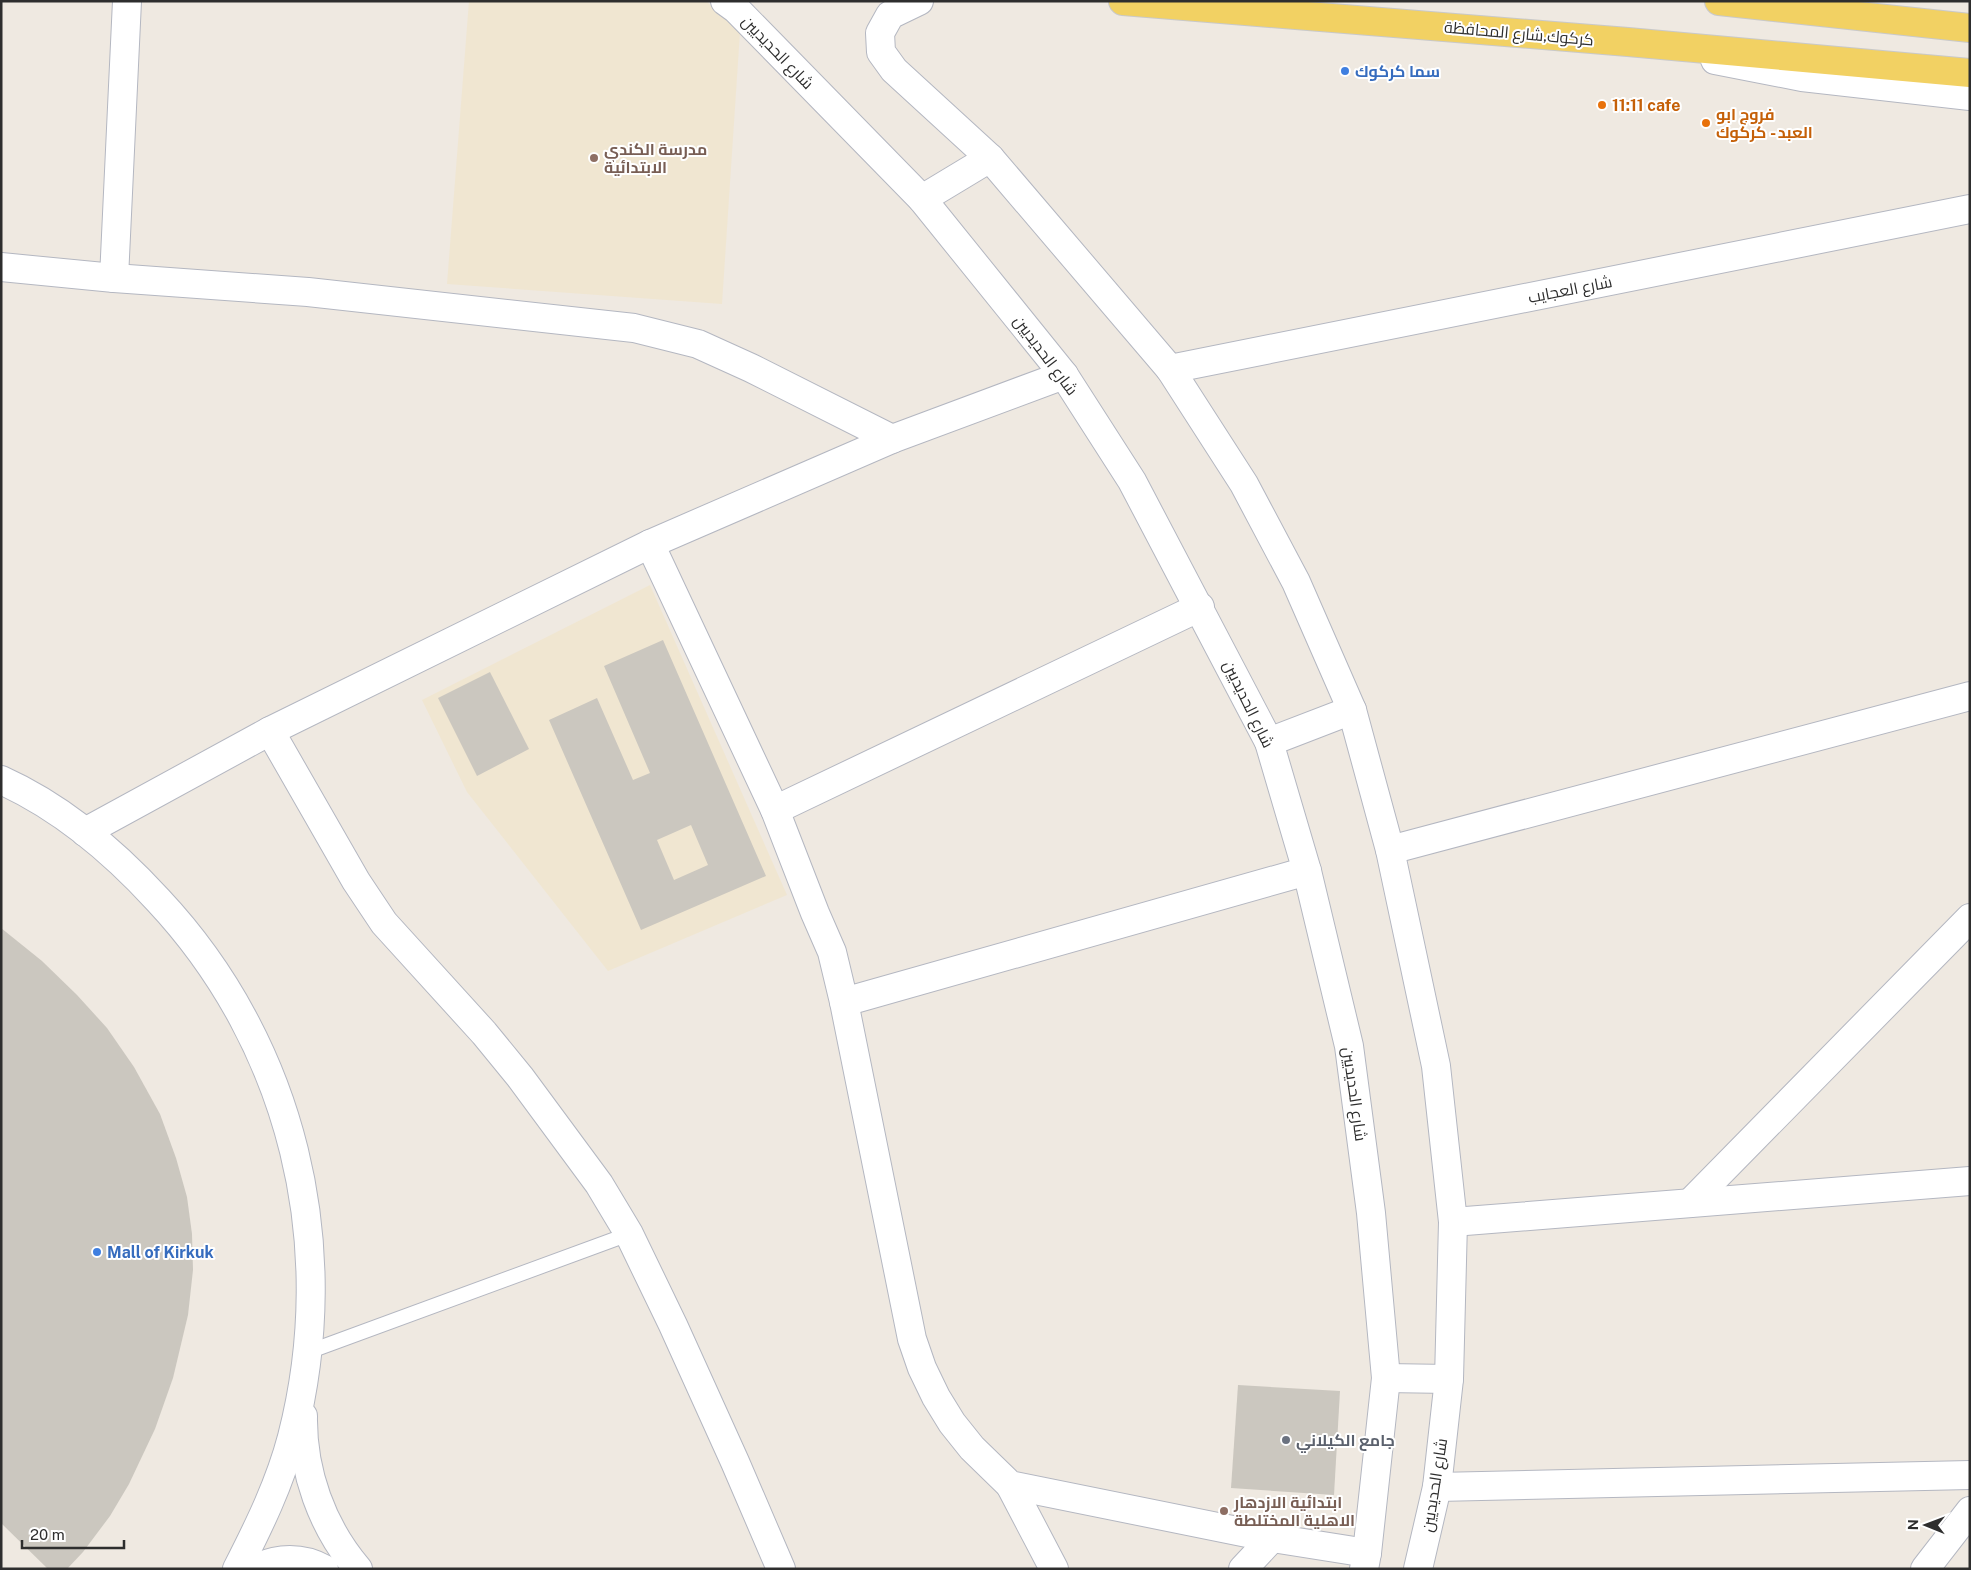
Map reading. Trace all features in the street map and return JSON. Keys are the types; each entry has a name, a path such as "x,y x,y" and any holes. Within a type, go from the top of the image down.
{"main road":[{"name":"كركوك,شارع المحافظة","path":"1123,1 1628,42 1970,73"},
{"path":"1719,1 1970,28"}],"street":[{"path":"114,278 127,1"},
{"name":"شارع الحديديين","path":"725,1 736,9 922,199 1064,375 1132,481 1270,742 1307,870 1349,1046 1371,1213 1386,1378 1366,1561"},
{"name":"شارع الحديديين","path":"919,1 890,15 880,33 881,52 894,70 990,158 1170,369 1244,484 1296,582 1352,710 1390,850 1436,1066 1453,1222 1449,1379 1437,1487 1418,1569"},
{"path":"1628,42 1802,77 1970,96"},
{"path":"922,199 990,158"},
{"name":"شارع العجايب","path":"1170,369 1970,209"},
{"path":"1,267 114,278 308,292 634,328 698,344 751,368 892,439"},
{"path":"86,832 270,731 650,544 892,439 1064,375"},
{"path":"650,544 775,810 814,913 832,952 915,1346 936,1397 952,1423 972,1448 1010,1486 1054,1569"},
{"path":"775,810 1200,607"},
{"path":"1390,850 1970,696"},
{"path":"1270,742 1352,710"},
{"path":"270,731 356,881 384,923 460,1005 520,1077 599,1184 629,1234 731,1452 780,1569"},
{"path":"1,780 47,806 86,832 135,875 180,923 219,975 252,1032 277,1093 296,1156 308,1221 312,1286 303,1430 309,1472 320,1509 350,1560 358,1569"},
{"path":"844,1002 1307,870"},
{"path":"1690,1203 1970,918"},
{"path":"1453,1222 1970,1181"},
{"path":"237,1569 261,1522 278,1481 291,1438 306,1363"},
{"path":"1386,1378 1449,1379"},
{"path":"1437,1487 1970,1475"},
{"path":"1010,1486 1272,1538 1366,1561"},
{"path":"1925,1569 1970,1511"},
{"path":"1242,1569 1272,1538"},
{"path":"255,1569 278,1560 312,1562 324,1569"}],"lane":[{"path":"306,1363 629,1234"}],"shaded area":[{"name":"مدرسة الكندي الابتدائية","path":"469,1 706,1 740,32 722,304 447,284"},
{"path":"650,585 787,895 608,971 467,792 422,700"}],"building":[{"path":"663,640 766,876 641,930 549,720 597,698 633,780 650,773 604,666","holes":["691,825 708,865 674,880 657,840"]},
{"path":"490,672 529,749 477,776 438,698"},
{"name":"Mall of Kirkuk","path":"1,928 42,961 77,995 107,1028 134,1067 160,1114 176,1158 187,1197 192,1234 193,1270 188,1315 173,1378 155,1429 129,1484 110,1516 83,1552 67,1569 48,1569 1,1523"},
{"name":"جامع الكيلاني","path":"1238,1385 1340,1391 1334,1495 1231,1488"}],"place":[{"name":"سما كركوك","path":"1345,71"},
{"name":"11:11 cafe","path":"1602,105"},
{"name":"فروج ابو العبد - كركوك","path":"1706,123"},
{"name":"مدرسة الكندي الابتدائية","path":"594,158"},
{"name":"Mall of Kirkuk","path":"97,1252"},
{"name":"جامع الكيلاني","path":"1286,1440"},
{"name":"ابتدائية الازدهار الاهلية المختلطة","path":"1224,1511"}]}
